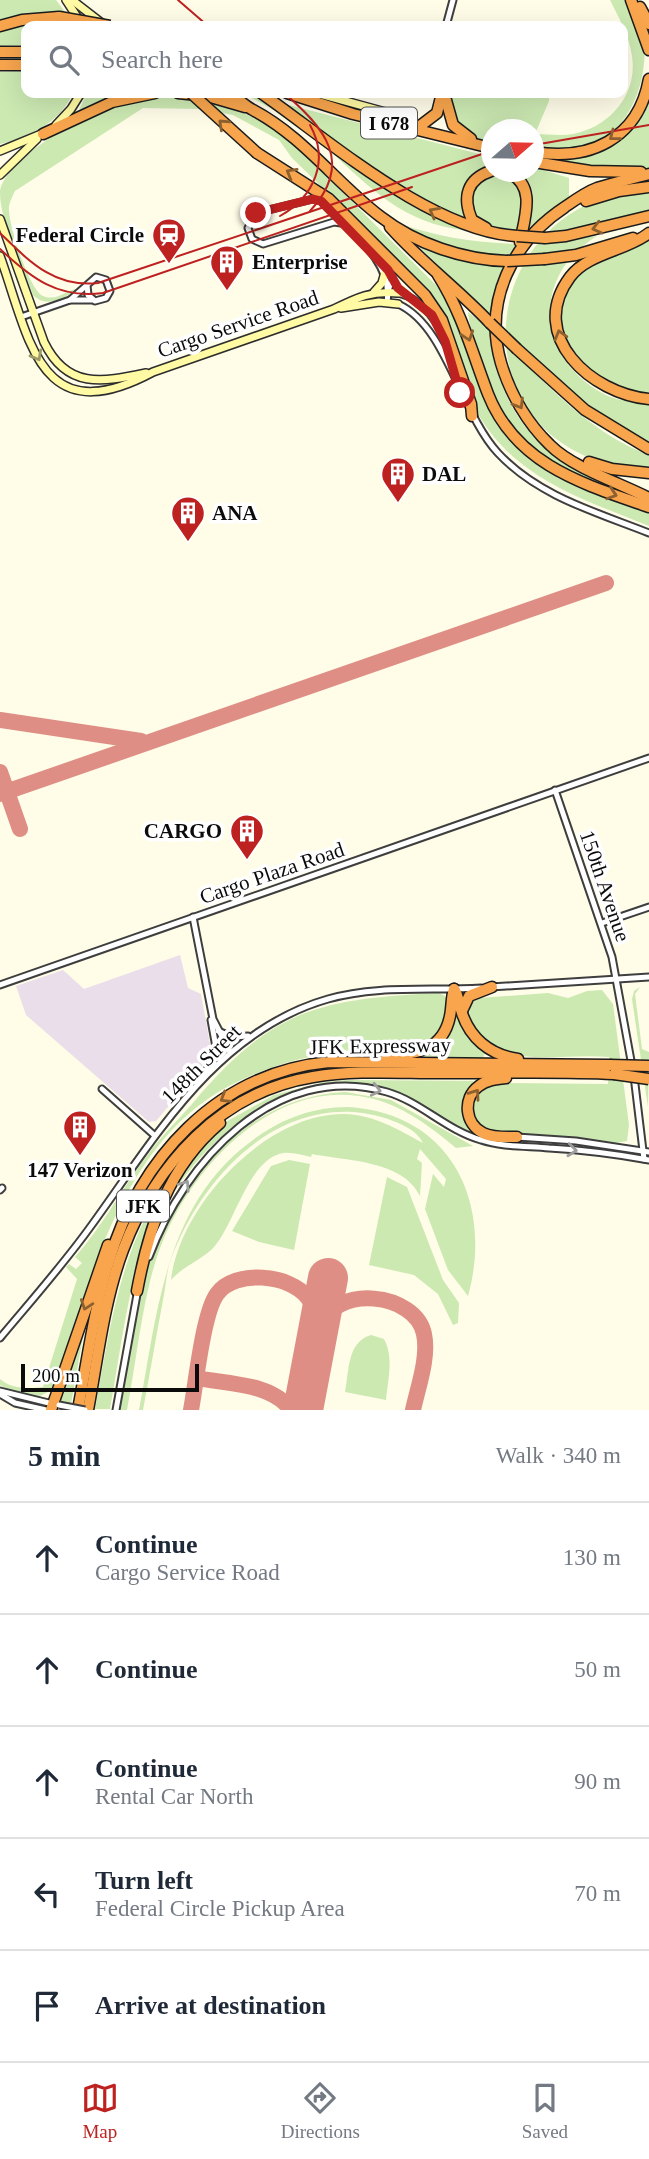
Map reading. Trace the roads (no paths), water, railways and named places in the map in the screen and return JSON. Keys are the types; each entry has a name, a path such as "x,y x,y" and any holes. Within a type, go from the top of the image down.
{"highway":[{"path":"631,0 649,50"},
{"path":"636,0 649,24"},
{"path":"0,26 22,20 58,17 80,21"},
{"path":"0,52 21,52"},
{"path":"0,65 21,65"},
{"path":"544,153 570,156 602,145 620,133 634,117 644,98 649,79"},
{"path":"40,135 112,102 131,98"},
{"path":"196,98 257,153 329,199 432,304 446,331 471,404 472,416"},
{"path":"214,98 249,108"},
{"path":"239,98 249,108 302,143 438,275 457,288 517,349 586,410 649,449"},
{"path":"268,98 416,201 454,222 498,235 545,238 566,236 649,216"},
{"name":"I 678","path":"303,98 354,114 481,144"},
{"path":"416,128 438,113 441,98"},
{"path":"444,98 453,125 481,142"},
{"path":"544,164 590,171 649,173"},
{"path":"510,262 541,225 576,200 597,188 649,173"},
{"path":"481,177 471,183 466,194 467,208 472,220 498,235"},
{"path":"522,182 528,198 495,305 498,348 511,391 536,428 560,453 649,498"},
{"path":"510,262 571,208 591,198 649,187"},
{"path":"380,217 412,236 444,249 481,259 510,262 576,255 649,232"},
{"path":"649,232 631,245 589,262 574,273 562,292 556,319 564,347 583,372 613,391 649,399"},
{"path":"438,275 460,313 490,398 503,423 522,446 566,478 649,507"},
{"path":"536,428 581,459 612,469 649,473"},
{"path":"463,1018 463,1006 467,998 492,987"},
{"path":"454,989 463,1018 479,1042 500,1055 568,1065"},
{"path":"284,1070 311,1059 403,1055 425,1051 436,1043 446,1029 454,989"},
{"name":"JFK Expressway","path":"78,1410 102,1286 114,1244 142,1184 174,1139 224,1097 284,1070 340,1061 568,1065 611,1071"},
{"name":"JFK Expressway","path":"87,1410 115,1273 130,1232 156,1184 190,1141 223,1113 261,1093 304,1079 348,1074 541,1073 611,1071 649,1066"},
{"path":"611,1071 649,1077"},
{"path":"517,1137 489,1136 477,1129 468,1115 469,1100 476,1088 485,1082 541,1073"},
{"path":"137,1291 147,1244 162,1198 190,1154 231,1115 304,1079"},
{"path":"52,1407 117,1220 144,1170 174,1139"}],"street":[{"path":"66,0 80,21"},
{"path":"72,0 101,21"},
{"path":"447,21 453,0"},
{"path":"0,175 40,135 68,113 78,98"},
{"path":"334,98 389,113 416,128"},
{"path":"0,150 40,135"},
{"path":"341,223 334,222 263,244 256,243 249,234 249,222 256,213 313,199 321,201 391,274 387,302"},
{"name":"Cargo Service Road","path":"0,219 49,351 71,373 104,382 153,372 390,287 408,296 432,315 457,385"},
{"name":"Cargo Service Road","path":"0,256 37,358 51,377 65,387 85,392 103,392 132,383 153,372"},
{"path":"379,262 390,287 408,296"},
{"path":"373,292 382,283 385,272"},
{"path":"21,317 70,300 107,297 109,285 99,277 92,278 70,300"},
{"path":"87,285 87,293 94,300"},
{"name":"Cargo Service Road","path":"334,309 387,302 398,304 416,314 430,329 472,416 497,452 533,483 571,503 649,533"},
{"name":"Cargo Plaza Road","path":"0,985 649,758"},
{"name":"150th Avenue","path":"555,790 602,923 618,981 646,1160"},
{"path":"602,923 649,906"},
{"path":"193,917 217,1054 198,1086"},
{"name":"148th Street","path":"0,1338 86,1233 155,1135 198,1086 230,1052 250,1036 292,1012 334,997 376,991 618,981 649,977"},
{"path":"210,1007 218,1031 230,1052"},
{"path":"218,1031 232,1037 250,1036"},
{"path":"116,1410 137,1291 167,1213 194,1172 244,1124 278,1101 297,1093 336,1087 376,1089 409,1101 481,1140 646,1160"},
{"path":"102,1089 155,1135"},
{"path":"517,1137 576,1141 646,1151"},
{"path":"0,1392 52,1407 87,1410"}],"tram line":[{"path":"178,0 202,21"},
{"path":"289,98 322,133 332,162 331,177 323,194 310,211"},
{"path":"280,216 302,199 315,177 319,152 310,125"},
{"path":"544,143 649,125"},
{"path":"0,233 32,262 55,277 82,283 98,283 481,154"},
{"path":"0,249 46,284 72,293 103,293 412,187"}],"place":[{"name":"Federal Circle","path":"169,265"},
{"name":"Enterprise","path":"227,292"},
{"name":"DAL","path":"398,504"},
{"name":"ANA","path":"188,543"},
{"name":"CARGO","path":"247,861"},
{"name":"147 Verizon","path":"80,1157"}]}
